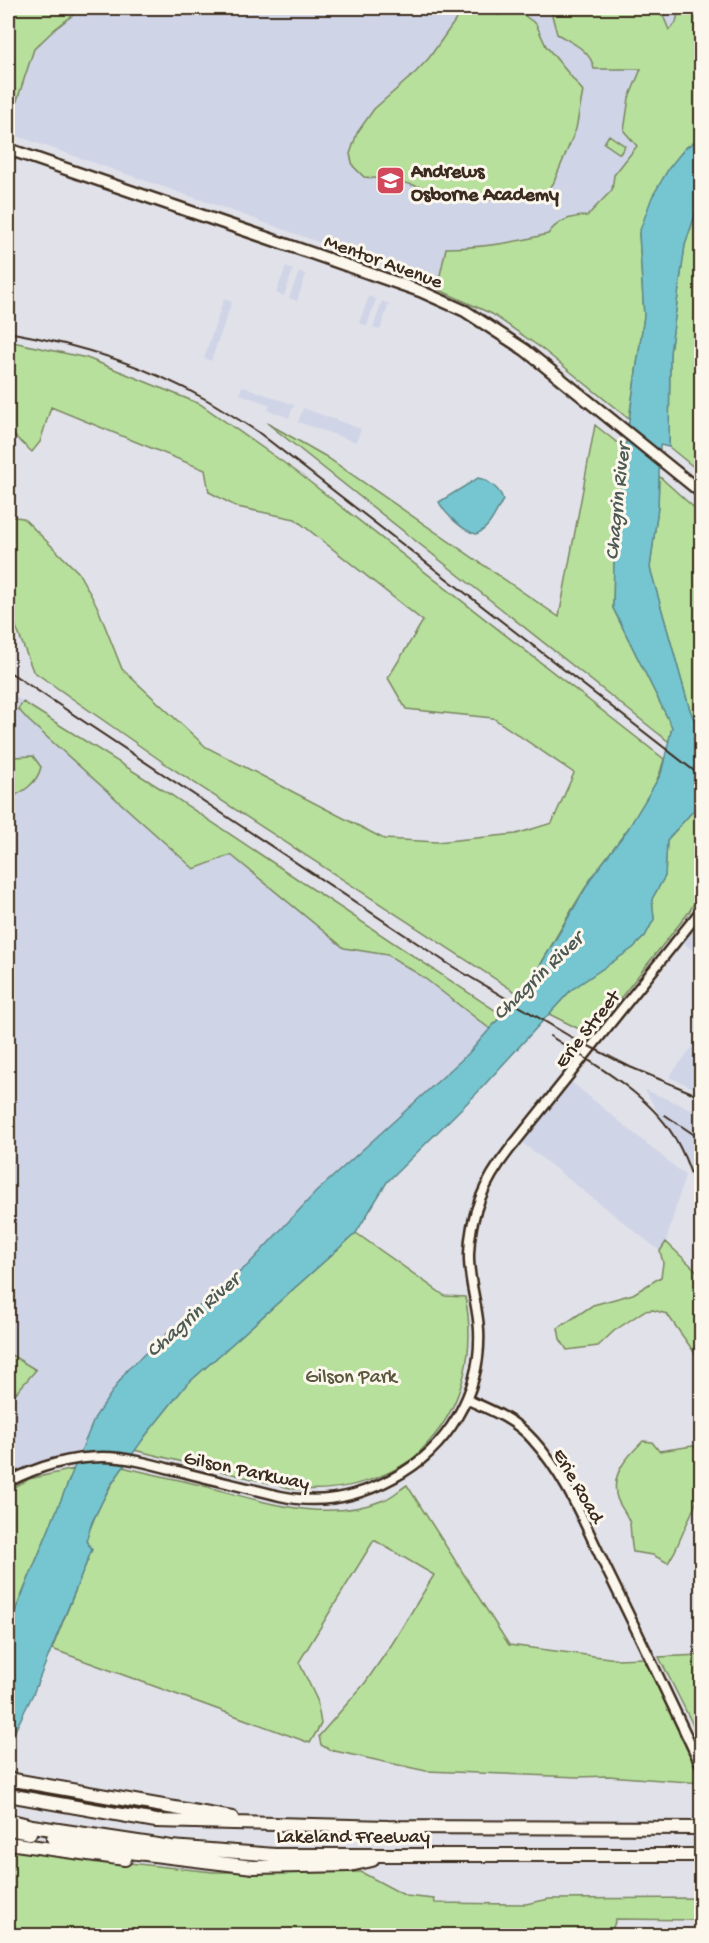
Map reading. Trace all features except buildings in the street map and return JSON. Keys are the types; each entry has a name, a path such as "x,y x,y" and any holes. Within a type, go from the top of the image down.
{"highway":[{"path":"8,1779 174,1809 215,1814 260,1825"},
{"name":"Lakeland Freeway","path":"8,1795 156,1821 388,1827 702,1828"},
{"name":"Lakeland Freeway","path":"8,1820 32,1826 171,1847 275,1855 702,1855"},
{"path":"8,1829 129,1852 253,1867"},
{"path":"8,1843 133,1860 253,1867 350,1865 400,1855"}],"main road":[{"name":"Mentor Avenue","path":"8,149 301,249 442,300 471,314 509,339 699,491"}],"street":[{"name":"Erie Street","path":"468,1400 476,1370 479,1330 469,1256 471,1234 480,1195 496,1167 702,909"},
{"name":"Gilson Parkway","path":"8,1482 53,1463 103,1457 144,1463 285,1497 314,1500 346,1497 376,1487 404,1473 424,1458 442,1439 468,1400"},
{"name":"Erie Road","path":"468,1400 501,1415 518,1426 532,1439 555,1468 646,1649 702,1768"}],"shaded area":[{"name":"Andrews Osborne Academy","path":"8,8 701,8 701,74 541,348 492,314 392,269 8,133"},
{"path":"286,267 293,270 284,296 276,293"},
{"path":"299,272 306,274 297,301 289,298"},
{"path":"369,296 376,299 367,326 359,323"},
{"path":"224,299 232,302 211,361 204,358"},
{"path":"382,301 389,304 380,330 373,328"},
{"path":"242,386 294,405 289,418 268,410 270,405 240,394"},
{"path":"303,408 361,429 356,442 298,422"},
{"path":"8,692 171,795 502,1015 468,1054 316,1192 248,1265 127,1370 95,1417 81,1451 8,1473"},
{"path":"701,914 701,957 680,940"},
{"path":"701,1036 701,1091 669,1077"},
{"path":"569,1080 685,1175 666,1242 660,1251 520,1141"},
{"path":"645,1090 701,1113 701,1192 700,1186"}],"green space":[{"path":"8,8 82,8 34,49 8,128"},
{"path":"464,8 495,8 498,15 514,8 536,24 546,46 583,91 576,129 553,184 543,194 507,202 447,193 392,180 364,177 353,166 350,154 357,133 374,109 429,58"},
{"path":"550,8 655,8 662,13 669,30 676,23 679,8 701,8 701,138 685,148 639,233 644,316 629,419 541,348 492,314 437,289 446,248 485,246 535,237 548,234 565,220 587,216 612,190 614,175 637,146 624,131 629,98 641,69 594,69 585,52 557,34"},
{"path":"609,135 625,146 620,154 604,143"},
{"path":"701,197 701,473 669,447 670,353 685,245"},
{"path":"8,341 87,358 200,404 297,472 664,759 644,805 593,876 530,983 520,995 170,767 33,671 8,606 8,516 23,518 78,572 97,606 122,669 206,747 384,839 437,842 516,834 552,823 574,773 493,718 406,709 388,678 423,621 295,519 237,507 209,492 205,470 51,407 40,442 32,452 8,430"},
{"path":"267,423 325,456 559,617 595,425 625,449 614,562 613,608 672,727 669,742"},
{"path":"659,476 701,514 701,737 689,707 650,568 658,507"},
{"path":"23,702 171,795 502,1015 490,1029 423,977 388,955 344,948 231,855 194,869 29,721 18,709"},
{"path":"33,756 41,767 39,773 33,783 8,799 8,760 14,757"},
{"path":"701,802 701,892 689,912 591,1035 549,1014 571,990 633,948 645,936 654,919 652,899 665,876 667,840"},
{"name":"Gilson Park","path":"356,1233 445,1296 465,1297 469,1336 464,1374 451,1411 416,1456 399,1467 370,1480 341,1487 310,1490 294,1489 134,1450 186,1385"},
{"path":"666,1242 701,1275 701,1362 667,1314 653,1310 644,1311 614,1331 598,1346 567,1350 560,1339 558,1328 593,1305 633,1294 661,1277 663,1263 660,1251"},
{"path":"8,1353 36,1370 8,1402"},
{"path":"643,1441 652,1442 659,1451 693,1446 701,1449 701,1495 668,1563 653,1555 633,1552 628,1517 620,1505 615,1489 621,1466"},
{"path":"123,1467 293,1508 316,1510 361,1507 387,1499 407,1485 509,1645 617,1659 644,1658 701,1777 701,1783 608,1776 578,1777 426,1771 330,1750 321,1745 319,1736 365,1683 434,1575 374,1540 299,1662 317,1700 321,1724 310,1743 52,1649 92,1549 86,1541 93,1521 106,1493"},
{"path":"74,1469 8,1628 8,1491 29,1479"},
{"path":"702,1655 701,1741 659,1657"},
{"path":"8,1850 213,1872 361,1872 406,1896 434,1899 435,1903 526,1904 549,1899 701,1898 701,1920 616,1919 610,1936 8,1935"}],"water":[{"name":"Chagrin River","path":"701,138 701,197 685,245 670,353 669,447 660,445 658,507 650,568 689,707 701,737 701,802 667,840 665,876 652,899 654,919 645,936 633,948 571,990 476,1094 387,1182 356,1233 186,1385 146,1435 110,1486 92,1522 86,1541 92,1549 33,1694 8,1745 8,1629 95,1417 127,1370 248,1265 316,1192 468,1054 530,983 592,877 628,829 661,774 672,727 613,608 614,562 622,470 644,316 639,233 652,197 669,168 685,148"},
{"path":"478,478 494,486 503,500 489,524 476,534 455,521 445,512 439,502"}],"railway":[{"path":"8,332 59,343 135,366 207,400 258,432 702,777"},
{"path":"8,671 450,965 571,1037 630,1067 702,1097"},
{"path":"550,1036 600,1068 649,1105 673,1135 682,1152 702,1208"},
{"path":"665,1115 702,1140"}],"place":[{"name":"Andrews Osborne Academy","path":"390,181"}]}
